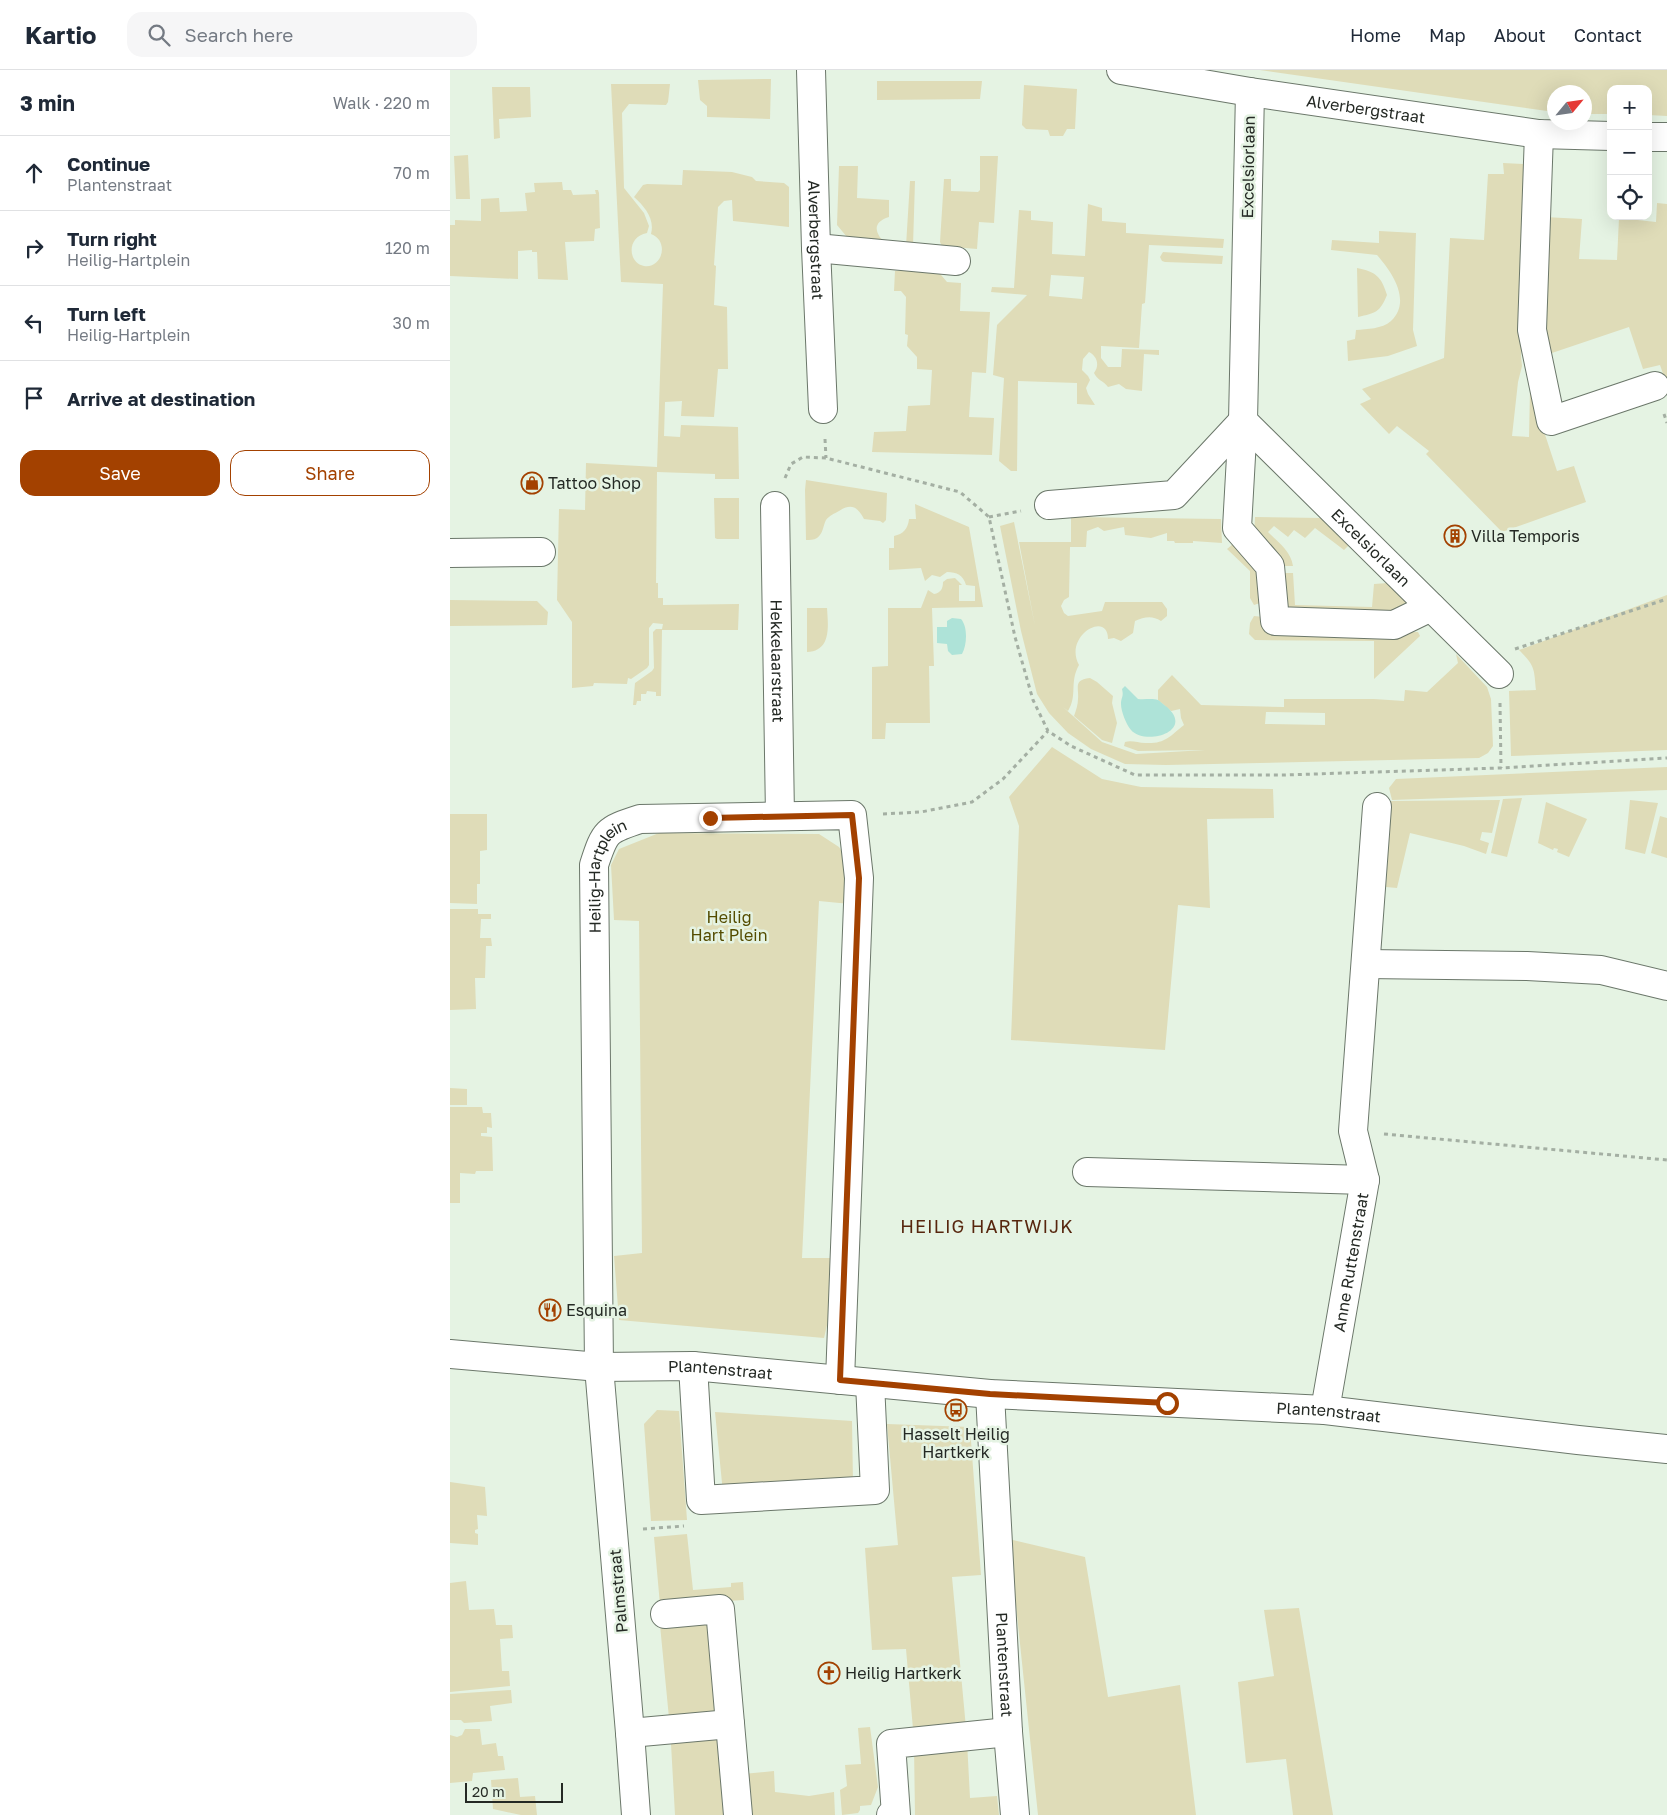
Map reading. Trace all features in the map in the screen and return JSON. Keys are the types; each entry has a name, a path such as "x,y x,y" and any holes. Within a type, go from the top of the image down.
{"street":[{"name":"Alverbergstraat","path":"811,70 823,409"},
{"name":"Alverbergstraat","path":"1121,70 1250,92 1539,134 1607,136"},
{"name":"Excelsiorlaan","path":"1250,92 1243,421 1491,666"},
{"path":"1539,134 1532,330 1551,421 1655,386"},
{"path":"1652,137 1667,137"},
{"path":"816,248 956,261"},
{"path":"1049,506 1174,495 1243,421"},
{"path":"1243,421 1237,528 1270,566 1275,621 1394,625 1431,607"},
{"name":"Hekkelaarstraat","path":"775,506 780,816"},
{"path":"450,553 541,552"},
{"name":"Anne Ruttenstraat","path":"1325,1410 1365,1180 1353,1131 1377,807"},
{"path":"840,1380 859,878 852,815"},
{"name":"Heilig-Hartplein","path":"599,1367 594,865 602,839 616,827 640,820 852,815"},
{"path":"1366,964 1527,966 1601,970 1667,986"},
{"path":"1087,1172 1365,1180"},
{"name":"Plantenstraat","path":"450,1354 599,1367 693,1366 990,1394 1325,1410 1667,1449"},
{"path":"693,1366 701,1500 875,1490 870,1383"},
{"name":"Palmstraat","path":"599,1367 636,1815"},
{"name":"Plantenstraat","path":"990,1394 1008,1732 1015,1815"},
{"path":"665,1614 720,1609 738,1815"},
{"path":"630,1733 730,1724"},
{"path":"891,1815 896,1815 892,1744 1008,1732"}],"path":[{"path":"775,506 791,464 803,457 826,458 960,492 989,517 1014,637 1033,700 1048,731 1071,746 1135,775 1283,775 1501,768 1667,758"},
{"path":"1501,768 1491,666 1667,599"},
{"path":"852,815 922,812 972,802 1003,780 1048,731"},
{"path":"1353,1131 1667,1160"},
{"path":"612,1531 703,1524 701,1500"}],"green space":[{"path":"1260,70 1667,70 1667,116 1652,115 1652,85 1607,85 1607,114 1592,114 1592,85 1547,85 1547,111"},
{"path":"771,79 770,119 707,117 707,106 700,100 698,80"},
{"path":"877,81 982,81 980,99 877,100"},
{"path":"611,84 670,84 666,105 629,104 622,113 624,188 644,213 649,226 647,233 640,235 633,244 632,255 639,264 650,266 655,263 659,259 662,248 657,238 651,234 652,223 648,214 634,197 643,185 682,185 683,170 732,172 752,177 756,181 784,183 789,187 789,227 733,221 732,200 724,201 718,207 714,265 716,266 714,305 727,307 728,369 718,369 714,417 681,416 682,401 665,402 664,436 680,437 681,425 738,427 739,479 715,479 715,474 657,472 656,583 658,583 658,598 663,598 663,605 739,604 738,630 662,630 661,696 656,696 656,692 647,691 646,694 641,694 641,701 637,701 636,705 633,705 635,683 654,668 653,632 656,629 662,629 663,624 653,623 649,628 649,665 631,679 628,678 627,684 594,683 593,686 572,688 572,622 557,600 559,509 585,510 586,463 657,467 663,284 621,282"},
{"path":"1024,85 1077,89 1075,129 1067,129 1063,136 1050,136 1048,130 1026,129 1022,125"},
{"path":"492,87 530,87 531,117 499,119 500,138 494,139"},
{"path":"468,155 470,199 456,199 454,156"},
{"path":"980,156 998,156 994,223 979,222 977,249 942,246 940,242 944,179 951,179 951,191 978,192 980,190"},
{"path":"1503,163 1523,164 1525,169 1527,265 1522,366 1518,382 1512,436 1529,437 1530,389 1557,471 1574,466 1586,502 1502,532 1426,454 1429,451 1397,426 1389,434 1360,404 1371,399 1362,389 1444,358 1450,238 1484,240 1488,174 1504,174"},
{"path":"839,166 858,166 857,198 889,200 889,217 879,222 877,226 880,237 887,245 852,243 837,225"},
{"path":"910,181 915,181 913,246 906,246"},
{"path":"562,182 563,190 571,190 573,195 596,194 595,190 598,190 599,193 600,228 595,229 594,241 565,242 568,280 538,279 537,252 532,252 532,250 518,251 518,279 450,276 450,225 455,225 455,220 481,221 481,199 499,198 500,212 527,211 525,193 535,192 534,183"},
{"path":"1657,203 1667,204 1667,385 1660,365 1643,369 1629,327 1546,355 1540,338 1545,217 1582,219 1579,259 1617,260 1619,220 1656,222"},
{"path":"1088,204 1102,208 1102,221 1126,223 1126,233 1224,239 1223,248 1149,245 1145,303 1142,304 1139,348 1101,346 1101,358 1108,367 1121,367 1122,349 1159,350 1159,355 1144,354 1142,391 1126,389 1119,384 1108,387 1094,373 1097,361 1089,352 1083,359 1082,370 1090,380 1086,388 1095,405 1077,404 1077,383 1018,381 1017,471 1011,471 999,461 1004,378 993,375 997,325 1027,295 991,292 992,287 1014,288 1019,210 1031,211 1031,220 1053,222 1052,254 1085,256","holes":["1051,275 1084,277 1082,299 1049,296"]},
{"path":"1379,231 1416,233 1413,330 1417,346 1388,356 1348,361 1347,341 1355,339 1356,330 1379,327 1391,321 1400,305 1400,296 1394,278 1377,255 1331,250 1332,240 1379,243"},
{"path":"1163,252 1223,256 1222,264 1165,262 1160,257"},
{"path":"903,266 936,269 947,282 961,283 960,311 990,312 986,373 972,372 969,417 994,418 992,455 872,452 874,432 906,431 908,406 930,405 932,370 917,369 917,357 907,346 908,335 905,334 906,297 901,291 894,291 895,271 901,271"},
{"path":"1357,268 1369,271 1377,276 1387,295 1377,311 1358,317"},
{"path":"806,480 887,493 886,520 883,523 864,519 857,509 847,507 826,520 821,534 817,538 806,540"},
{"path":"714,498 739,498 739,539 715,538"},
{"path":"915,504 969,527 983,607 932,608 934,666 929,666 930,723 886,723 885,739 872,739 872,667 888,666 888,608 921,608 928,590 934,594 938,593 943,586 943,582 947,579 955,578 962,585 959,585 959,601 975,601 975,586 966,585 957,573 947,572 940,577 932,575 925,581 921,568 889,570 889,548 894,548 894,536 900,534 908,526 909,519 916,519"},
{"path":"1071,517 1221,519 1222,543 1193,541 1193,543 1175,543 1174,541 1167,541 1167,533 1151,538 1125,535 1124,527 1104,531 1098,527 1087,531 1086,547 1070,547 1069,597 1064,600 1061,606 1064,613 1068,616 1102,611 1105,602 1162,602 1167,609 1167,616 1161,621 1148,617 1135,621 1133,633 1121,641 1114,638 1108,639 1106,631 1101,627 1087,630 1081,636 1077,645 1076,654 1079,665 1074,678 1073,700 1068,711 1063,707 1102,742 1136,754 1205,750 1138,751 1124,746 1125,742 1128,741 1152,743 1162,741 1184,725 1180,709 1171,711 1158,700 1158,690 1172,675 1201,705 1284,707 1284,699 1404,701 1405,690 1427,692 1458,663 1456,654 1487,687 1491,699 1493,746 1488,753 1479,758 1166,765 1125,764 1091,749 1068,733 1049,713 1037,694 1021,631 1000,526 1014,522 1035,626 1019,542 1071,542","holes":["1266,712 1325,713 1325,725 1265,724"]},
{"path":"1255,517 1322,518 1349,545 1344,550 1315,528 1305,538 1294,530 1288,537 1274,526 1268,532 1287,551 1293,566 1279,566 1254,537"},
{"path":"1233,544 1258,569 1260,603 1254,605 1250,598 1250,571 1227,549"},
{"path":"1279,573 1293,573 1295,605 1372,607 1374,584 1388,583 1409,605 1408,612 1285,612"},
{"path":"1667,595 1667,750 1511,756 1509,691 1536,690 1533,668 1519,650"},
{"path":"450,600 537,601 548,612 547,625 450,626"},
{"path":"807,608 827,608 828,629 825,642 821,647 815,651 807,652"},
{"path":"1254,616 1263,617 1272,632 1418,632 1420,636 1374,679 1374,641 1255,640 1249,634 1250,623"},
{"path":"1090,678 1113,696 1112,703 1117,723 1112,743 1102,740 1074,716 1078,703 1079,682"},
{"path":"1052,747 1102,779 1141,787 1273,789 1274,818 1207,819 1210,908 1178,905 1165,1050 1011,1040 1019,826 1009,797"},
{"path":"1667,767 1667,790 1392,800 1389,788 1396,779"},
{"path":"1522,798 1507,857 1491,853 1503,799"},
{"path":"1500,800 1492,833 1482,832 1480,840 1489,843 1486,854 1464,846 1410,833 1397,888 1386,887 1391,801"},
{"path":"1630,800 1658,803 1645,854 1625,849"},
{"path":"1546,802 1587,819 1569,857 1557,852 1558,849 1554,848 1553,850 1538,843"},
{"path":"450,814 487,814 487,850 480,851 480,884 477,884 477,904 450,903"},
{"path":"1660,816 1667,818 1667,858 1651,853"},
{"name":"Heilig Hart Plein","path":"659,833 819,834 839,847 849,863 850,904 819,901 802,1258 831,1258 831,1308 824,1338 619,1320 614,1256 642,1253 639,921 614,920 611,865 619,849"},
{"path":"450,909 478,909 478,914 491,914 491,919 481,919 480,938 491,938 492,946 486,946 485,978 475,978 476,1009 450,1010"},
{"path":"450,1088 467,1089 467,1105 450,1105"},
{"path":"450,1107 482,1107 483,1113 491,1113 492,1128 487,1127 487,1133 481,1133 481,1136 492,1137 493,1171 476,1171 475,1174 460,1173 460,1203 450,1203"},
{"path":"657,1410 679,1411 687,1520 651,1521 644,1424"},
{"path":"715,1412 852,1421 853,1483 723,1493"},
{"path":"887,1424 970,1427 981,1575 952,1577 966,1728 913,1729 906,1649 872,1650 865,1548 898,1545"},
{"path":"450,1482 485,1487 487,1516 477,1515 478,1529 475,1530 475,1533 478,1534 478,1545 450,1543"},
{"path":"687,1534 693,1590 731,1587 731,1583 743,1582 744,1600 660,1605 654,1537"},
{"path":"1009,1539 1085,1557 1108,1697 1180,1685 1196,1815 1038,1815"},
{"path":"466,1581 469,1610 494,1609 496,1625 512,1625 513,1638 500,1639 502,1671 509,1671 510,1686 450,1692 450,1583"},
{"path":"1299,1608 1333,1815 1293,1815 1286,1759 1246,1763 1238,1682 1274,1676 1264,1610"},
{"path":"711,1619 721,1714 669,1718 660,1625"},
{"path":"511,1690 512,1703 490,1706 492,1721 464,1723 461,1720 450,1720 450,1694"},
{"path":"870,1727 878,1787 871,1805 860,1806 858,1813 842,1815 840,1790 847,1786 845,1765 861,1764 858,1728"},
{"path":"465,1729 480,1729 482,1745 496,1743 498,1756 503,1756 505,1770 473,1773 472,1781 450,1783 450,1735 457,1737 462,1735"},
{"path":"723,1737 729,1815 675,1815 671,1744"},
{"path":"967,1741 970,1798 997,1796 999,1815 915,1815 914,1746"},
{"path":"774,1771 775,1792 809,1796 834,1792 835,1815 747,1815 743,1774"},
{"path":"518,1778 520,1797 535,1796 537,1815 521,1815 493,1809 491,1780"}],"water":[{"path":"952,618 961,619 965,627 966,641 962,654 952,655 948,651 947,644 937,643 937,627 947,627 947,621"},
{"path":"1125,686 1138,699 1158,700 1167,707 1174,716 1175,723 1172,729 1165,734 1146,737 1138,735 1131,730 1121,707 1122,689"}],"place":[{"name":"Tattoo Shop","path":"532,483"},
{"name":"Villa Temporis","path":"1455,536"},
{"name":"Esquina","path":"550,1310"},
{"name":"Hasselt Heilig Hartkerk","path":"956,1410"},
{"name":"Heilig Hartkerk","path":"829,1673"}],"district":[{"name":"HEILIG HARTWIJK","path":"987,1227"}],"route":[{"path":"710,818 852,815 859,878 840,1380 990,1394 1167,1403"}]}
